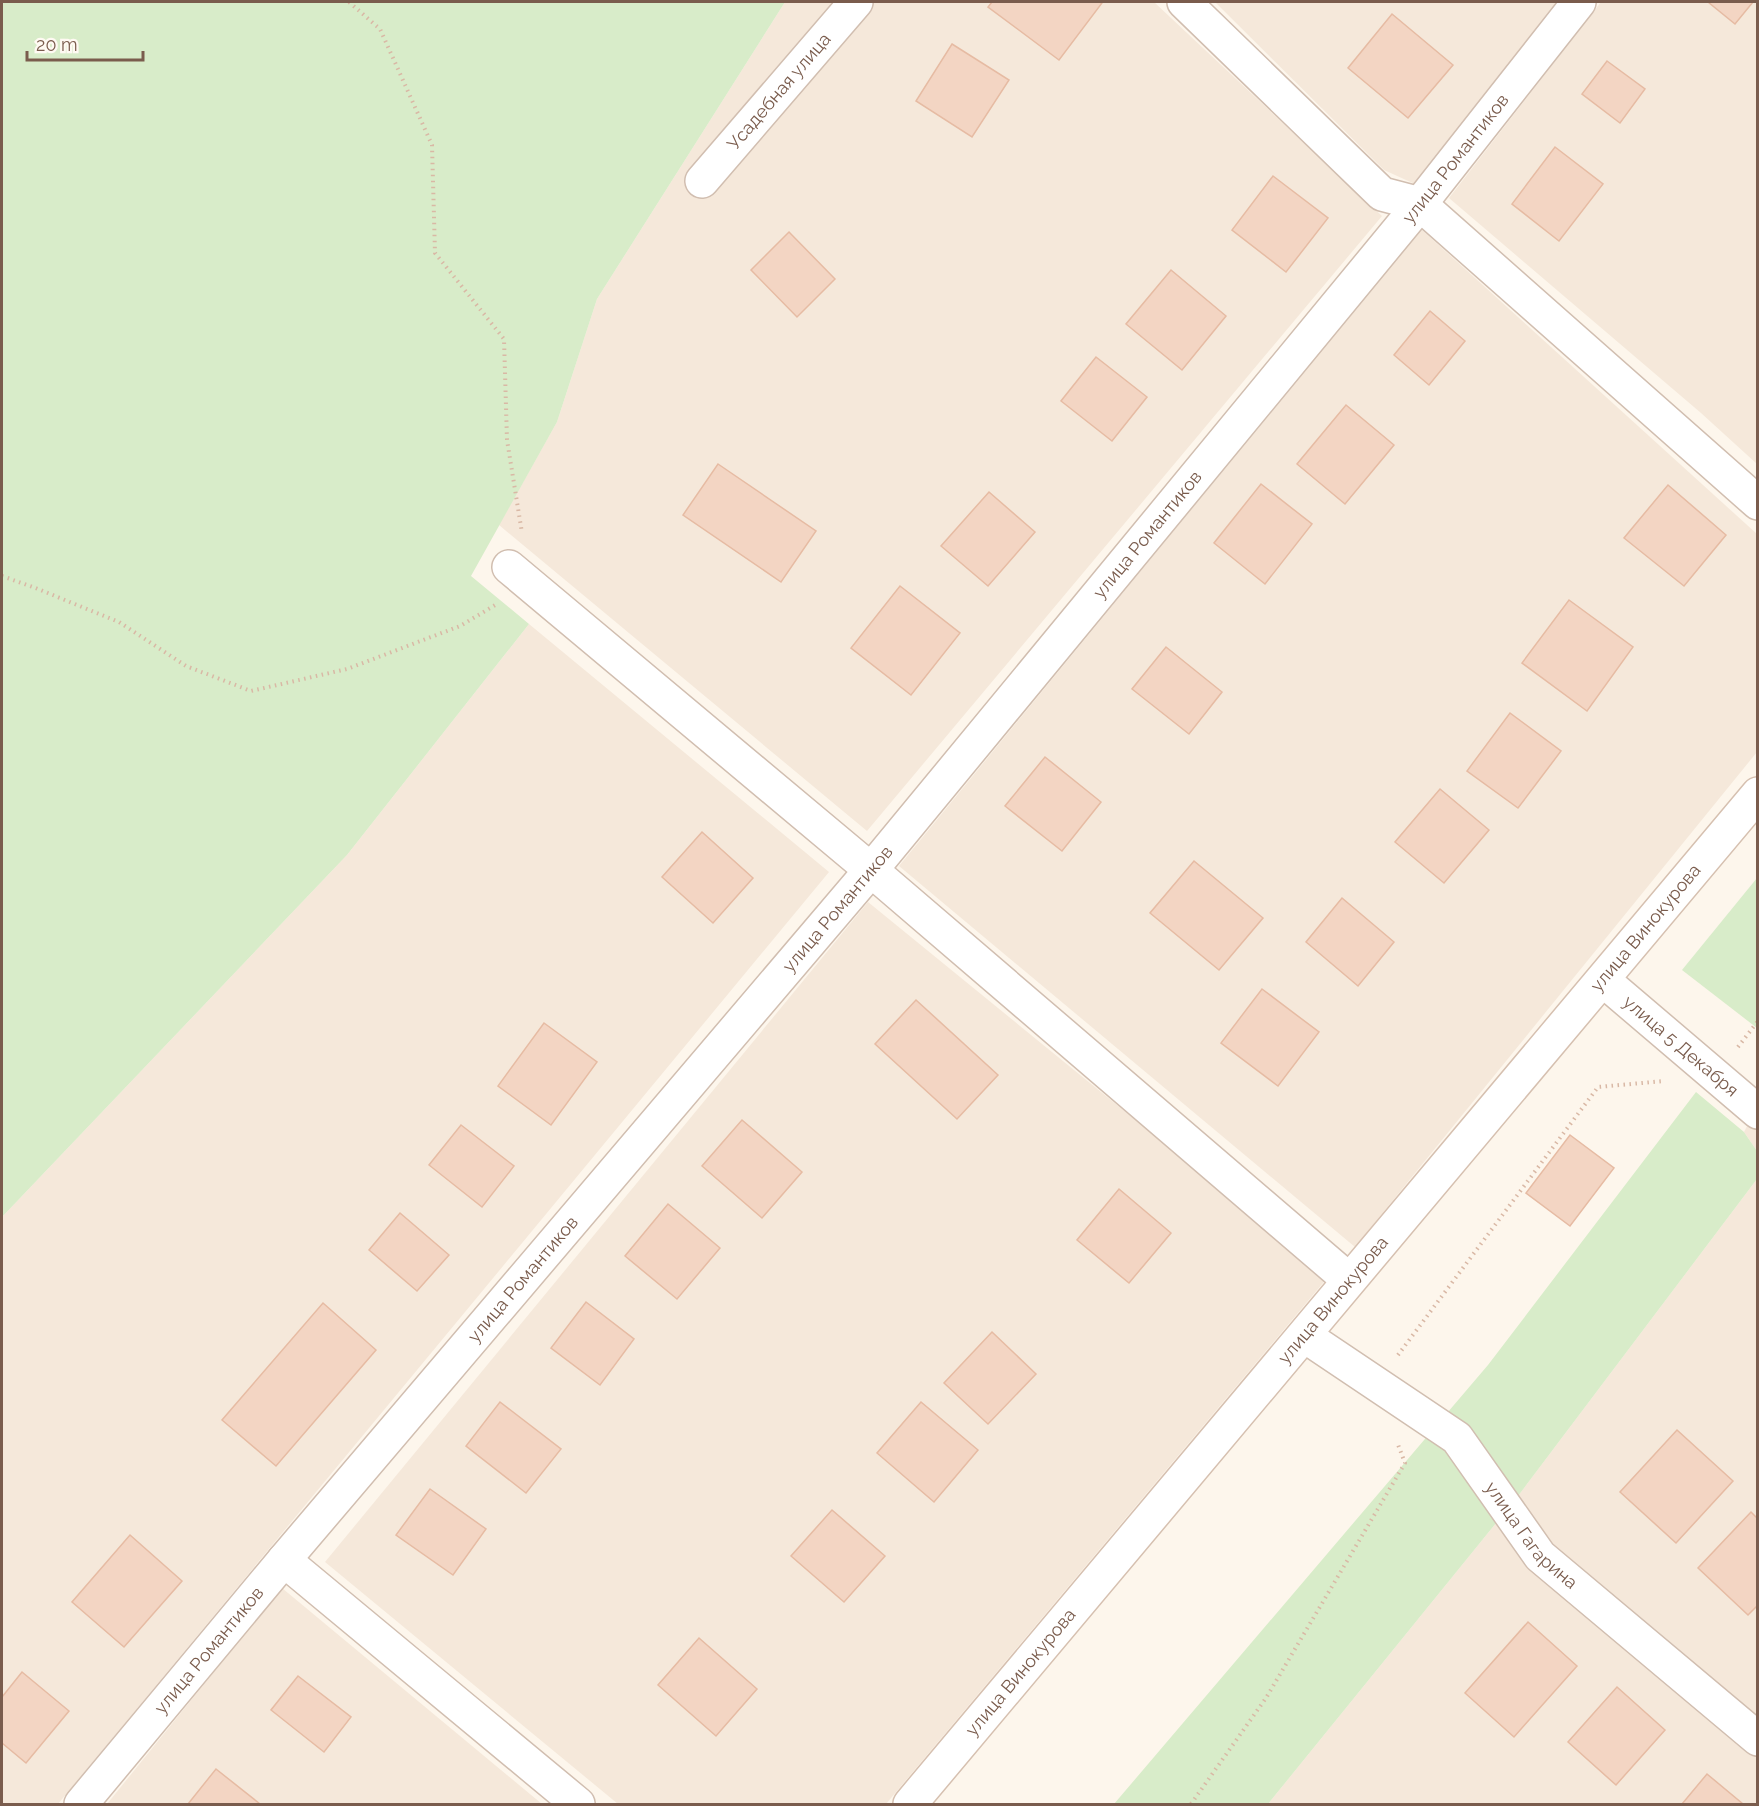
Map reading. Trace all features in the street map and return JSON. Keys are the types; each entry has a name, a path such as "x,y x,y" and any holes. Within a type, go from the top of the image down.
{"street":[{"name":"Усадебная улица","path":"702,181 856,2"},
{"path":"1184,2 1382,194 1420,204 1758,503"},
{"name":"улица Романтиков","path":"81,1804 284,1560 871,870 1420,204 1579,2"},
{"path":"519,576 871,870 1349,1280"},
{"name":"улица Винокурова","path":"910,1804 1758,794"},
{"name":"улица 5 Декабря","path":"1603,980 1758,1112"},
{"name":"улица Гагарина","path":"1305,1336 1457,1438 1540,1556 1758,1739"},
{"path":"284,1560 578,1804"}],"path":[{"path":"2,576 119,622 186,666 251,691 347,669 460,626 519,576 507,440 504,339 435,253 432,145 380,29 349,2"},
{"path":"1377,1384 1598,1087 1716,1076 1758,1021"},
{"path":"1191,1804 1266,1698 1405,1463 1397,1441"}],"shaded area":[{"path":"785,2 1154,2 1382,216 867,831 499,525 557,422 597,299"},
{"path":"1215,2 1561,2 1417,185 1384,170"},
{"path":"1601,2 1757,2 1757,464 1701,413 1449,198"},
{"path":"1421,229 1757,534 1757,752 1355,1247 899,866"},
{"path":"529,624 829,872 58,1804 2,1804 2,1217 347,855"},
{"path":"868,902 1328,1277 886,1804 618,1804 325,1562"},
{"path":"1757,1107 1757,1151 1744,1132"},
{"path":"1757,1179 1757,1804 1268,1804 1518,1496"},
{"path":"282,1588 542,1804 107,1804"}],"green space":[{"path":"2,2 785,2 597,299 557,422 471,576 529,624 347,855 2,1217"},
{"path":"1757,878 1757,1028 1682,970"},
{"path":"1696,1092 1744,1132 1757,1151 1757,1179 1518,1496 1268,1804 1114,1804 1488,1365"}],"building":[{"path":"992,2 1102,3 1059,60 988,7"},
{"path":"1708,2 1753,2 1735,24"},
{"path":"1392,14 1453,65 1408,118 1348,68"},
{"path":"952,44 1009,80 972,137 916,101"},
{"path":"1607,61 1645,89 1620,123 1582,94"},
{"path":"1555,147 1603,184 1559,241 1512,204"},
{"path":"1273,176 1328,218 1286,272 1232,230"},
{"path":"789,232 835,279 797,317 751,270"},
{"path":"1171,270 1226,316 1182,370 1126,324"},
{"path":"1430,311 1465,341 1429,385 1394,355"},
{"path":"1096,357 1147,397 1112,441 1061,401"},
{"path":"1346,405 1394,445 1345,504 1297,464"},
{"path":"718,464 816,531 781,582 683,515"},
{"path":"1261,484 1312,524 1265,584 1214,543"},
{"path":"1668,485 1726,535 1684,586 1624,538"},
{"path":"989,492 1035,532 988,586 941,546"},
{"path":"900,586 960,633 911,695 851,648"},
{"path":"1569,600 1633,647 1587,711 1522,663"},
{"path":"1166,647 1222,692 1189,734 1132,689"},
{"path":"1510,713 1561,751 1518,808 1467,771"},
{"path":"1045,757 1101,802 1062,851 1005,806"},
{"path":"1440,789 1489,830 1444,883 1395,842"},
{"path":"702,832 753,878 713,923 662,877"},
{"path":"1194,861 1263,918 1219,970 1150,913"},
{"path":"1342,898 1394,942 1358,986 1306,942"},
{"path":"1262,989 1319,1032 1278,1086 1221,1043"},
{"path":"916,1000 998,1075 957,1119 875,1044"},
{"path":"544,1023 597,1062 551,1125 498,1086"},
{"path":"742,1120 802,1172 762,1218 702,1166"},
{"path":"461,1125 514,1166 482,1207 429,1165"},
{"path":"1570,1135 1614,1168 1570,1226 1526,1193"},
{"path":"1119,1189 1171,1233 1129,1283 1077,1240"},
{"path":"668,1204 720,1248 677,1299 625,1256"},
{"path":"400,1213 449,1255 417,1291 369,1250"},
{"path":"586,1302 634,1339 600,1385 551,1348"},
{"path":"323,1303 376,1350 276,1466 222,1420"},
{"path":"992,1332 1036,1374 988,1424 944,1383"},
{"path":"500,1402 561,1449 526,1493 466,1446"},
{"path":"921,1402 978,1450 934,1502 877,1453"},
{"path":"1677,1430 1733,1481 1676,1543 1620,1492"},
{"path":"430,1489 486,1529 453,1575 396,1535"},
{"path":"832,1510 885,1556 844,1602 791,1556"},
{"path":"1751,1512 1758,1519 1758,1605 1748,1615 1698,1568"},
{"path":"130,1535 182,1581 124,1647 72,1602"},
{"path":"1528,1622 1577,1666 1514,1737 1465,1693"},
{"path":"699,1638 757,1689 716,1736 658,1685"},
{"path":"22,1672 69,1711 26,1763 2,1743 2,1697"},
{"path":"298,1676 351,1717 324,1752 271,1710"},
{"path":"1617,1687 1665,1730 1616,1785 1568,1742"},
{"path":"216,1769 260,1804 188,1804"},
{"path":"1707,1774 1743,1804 1682,1804"}]}
